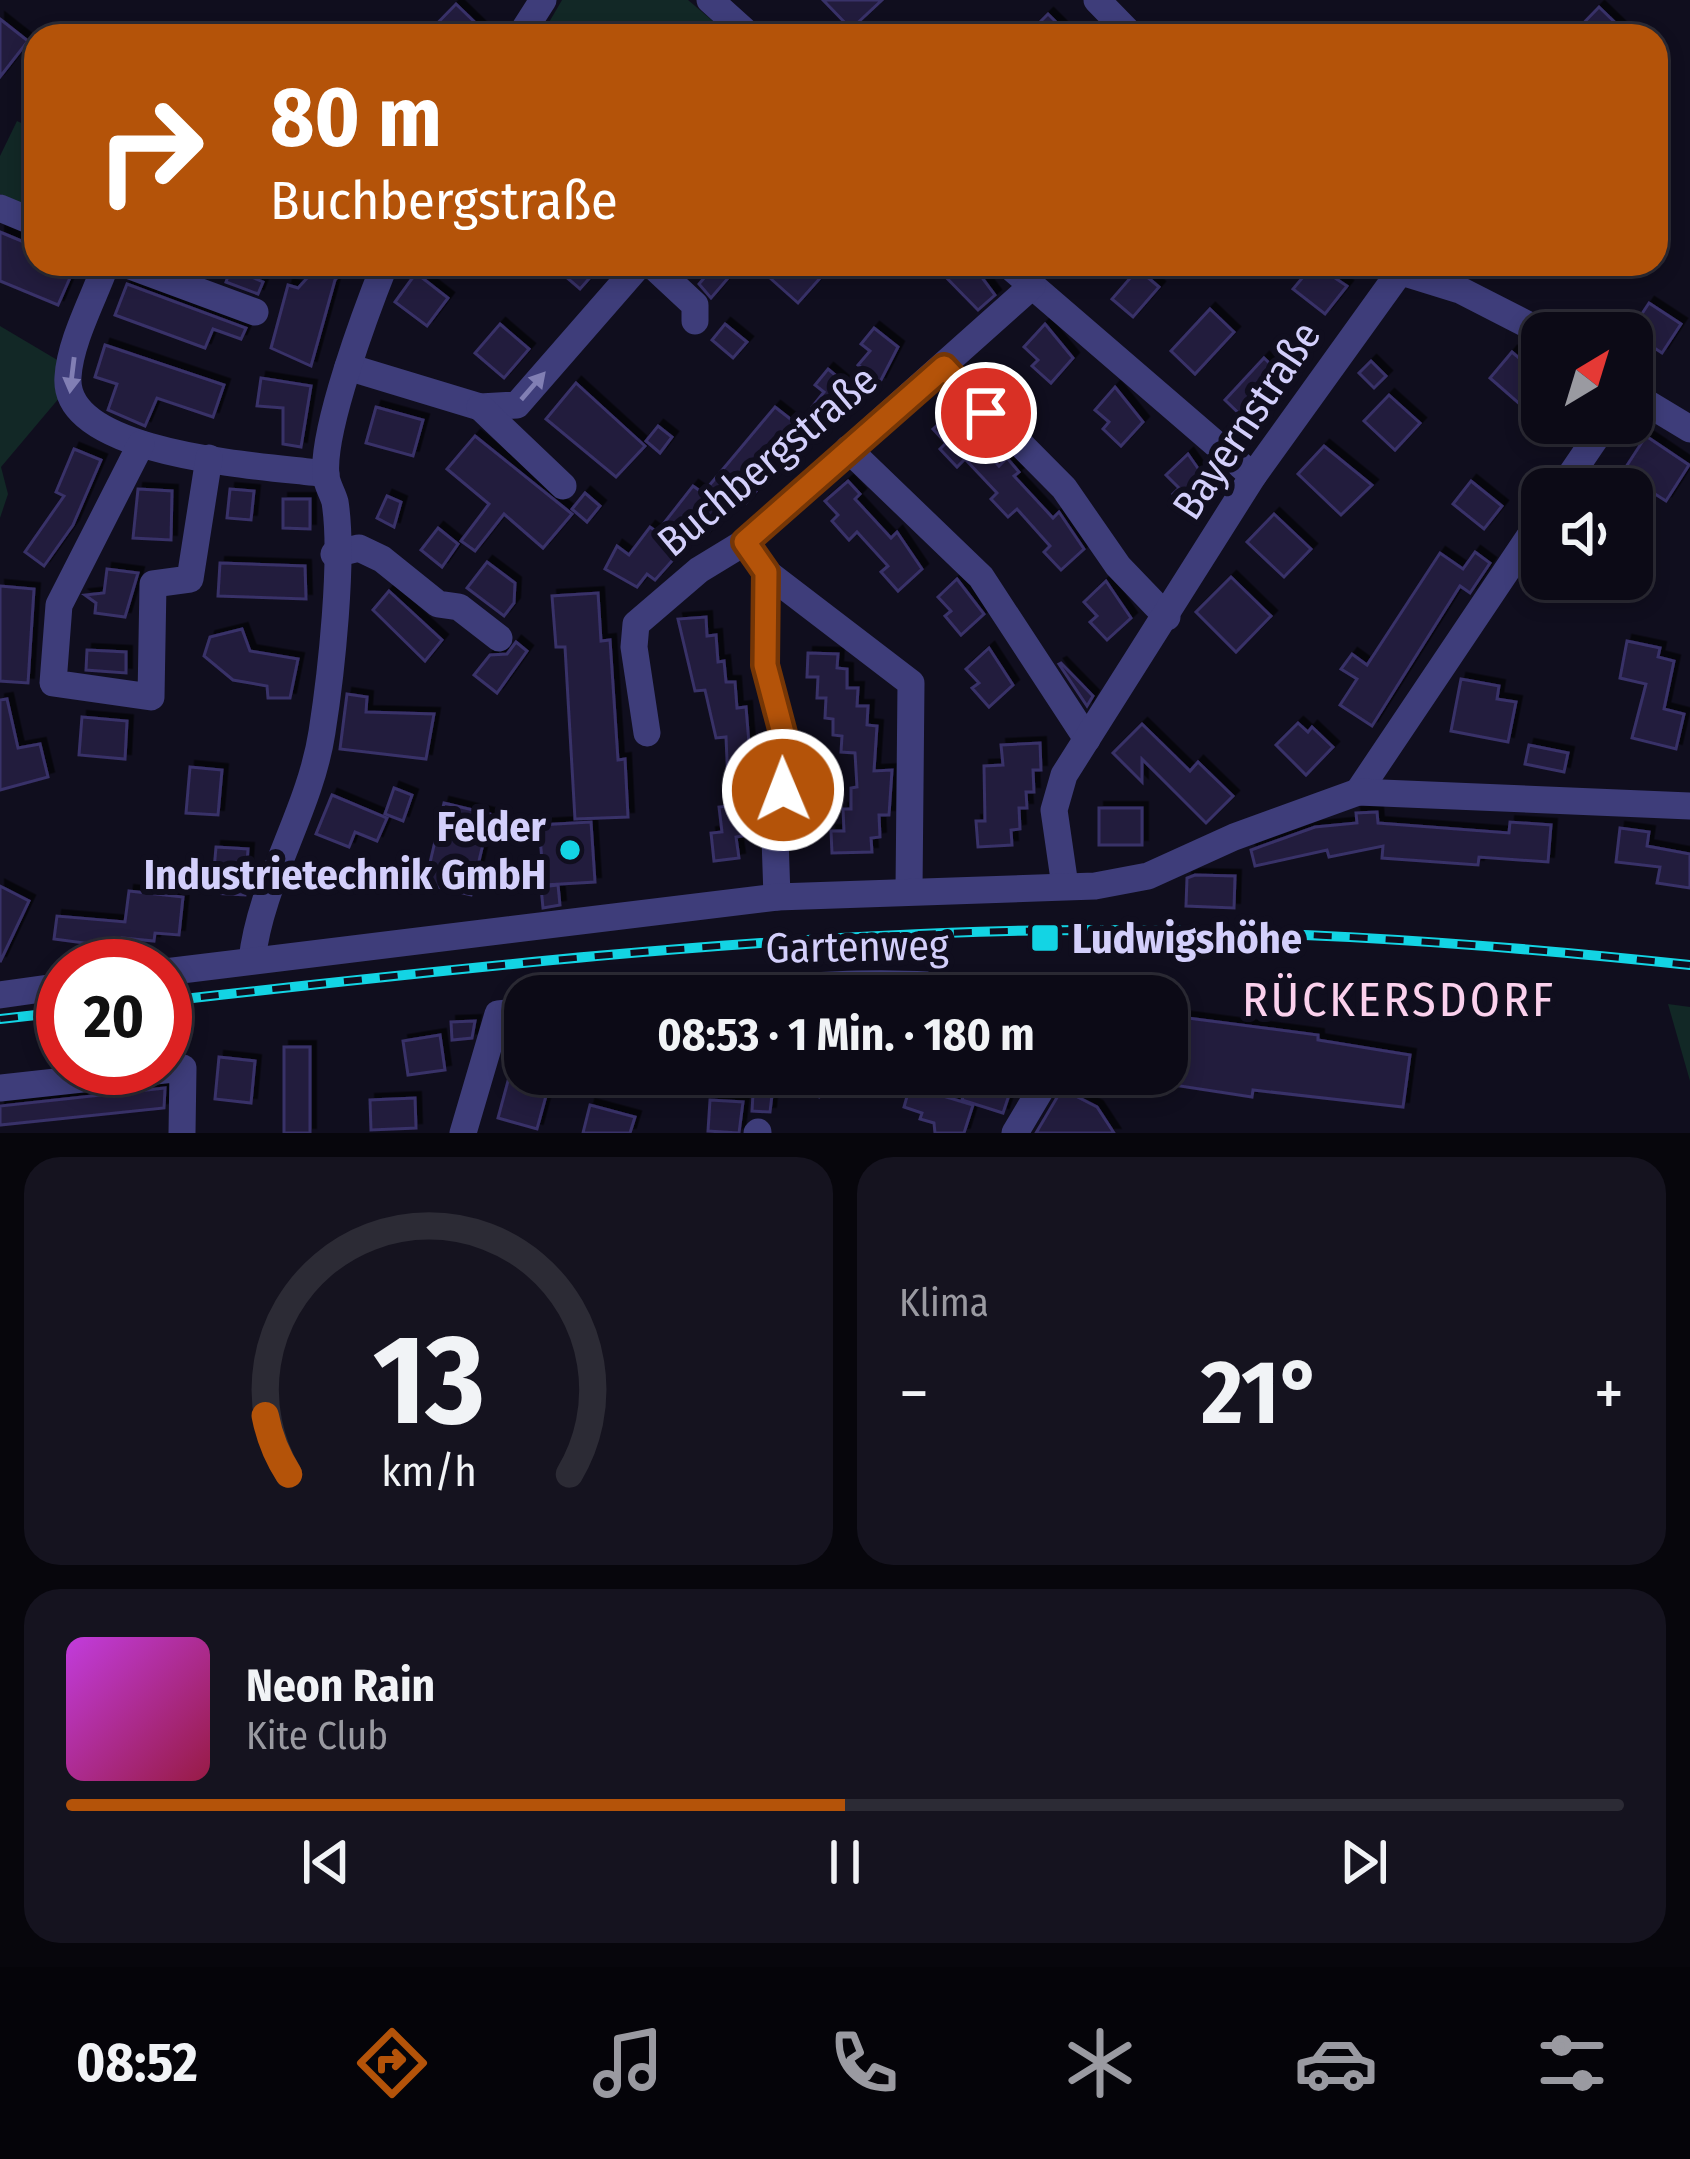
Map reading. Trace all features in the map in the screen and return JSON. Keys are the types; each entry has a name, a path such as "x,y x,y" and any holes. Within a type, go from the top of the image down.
{"street":[{"path":"710,0 737,24"},
{"path":"1097,0 1120,24"},
{"path":"102,276 68,375 69,394 77,411 93,424 141,443 326,474"},
{"path":"156,276 254,312"},
{"path":"252,960 262,914 312,777 322,732 335,503 326,474 348,368 381,276"},
{"path":"348,368 480,407 517,405 630,276"},
{"path":"664,276 695,305 695,320"},
{"path":"1021,276 1253,476"},
{"name":"Bayernstraße","path":"1065,886 1054,810 1064,775 1383,276"},
{"path":"1412,276 1460,290 1521,321"},
{"name":"Buchbergstraße","path":"647,733 634,647 637,624 698,570 745,542 1032,286"},
{"path":"944,367 1064,488 1118,566 1168,616"},
{"path":"480,407 563,486"},
{"path":"1653,407 1690,429"},
{"path":"141,443 59,605 53,683 151,697 153,584 190,579 209,458"},
{"path":"848,449 981,577 1087,739"},
{"path":"745,542 766,572 911,683 915,716 909,891"},
{"path":"334,554 359,548 382,559 437,604 459,607 499,638"},
{"path":"1358,792 1521,549"},
{"path":"766,572 765,665 788,752 775,838 776,897"},
{"path":"192,968 776,897 1065,886 1148,876 1234,836 1358,792 1690,806"},
{"path":"0,995 36,990"},
{"path":"463,1133 498,1014 504,1014"},
{"path":"0,1088 183,1069 182,1133"},
{"path":"1015,1133 1038,1095"}],"green space":[{"path":"562,0 688,0 716,24 548,24"},
{"path":"17,121 24,124 24,205 0,194 0,156"},
{"path":"0,326 59,361 60,397 1,467 8,494 0,518"},
{"path":"1668,1004 1690,1007 1690,1081"}],"building":[{"path":"823,0 882,0 856,24 846,24"},
{"path":"456,4 477,24 437,24"},
{"path":"1599,7 1617,24 1583,24"},
{"path":"1048,14 1058,24 1038,24"},
{"path":"0,19 24,38 24,46 0,77"},
{"path":"0,232 24,242 24,276 71,276 58,305 0,281"},
{"path":"228,276 249,276 263,282 258,294 226,282"},
{"path":"309,276 338,276 311,366 271,348 288,285 298,288"},
{"path":"414,276 448,298 427,326 395,302"},
{"path":"565,276 591,276 580,289"},
{"path":"706,276 729,277 711,298 699,284"},
{"path":"772,276 822,276 798,303"},
{"path":"945,276 981,276 995,295 978,310"},
{"path":"1132,276 1146,276 1159,287 1133,317 1112,299"},
{"path":"1304,276 1332,276 1347,286 1325,314 1293,289"},
{"path":"127,284 246,328 241,339 213,329 205,348 115,315"},
{"path":"1649,303 1681,324 1662,353 1653,347 1653,312 1643,312"},
{"path":"1210,309 1234,332 1195,374 1171,351"},
{"path":"500,324 529,349 504,378 475,353"},
{"path":"725,324 747,342 733,358 712,340"},
{"path":"1045,324 1073,358 1051,383 1032,366 1038,360 1024,347"},
{"path":"874,328 898,347 880,382 858,365 870,351 861,344"},
{"path":"105,345 224,385 213,417 157,398 145,426 108,410 117,384 95,377"},
{"path":"1512,352 1521,360 1521,405 1490,378"},
{"path":"1264,358 1288,381 1249,423 1225,400"},
{"path":"1371,361 1386,376 1374,388 1359,373"},
{"path":"828,369 852,389 834,423 812,407 824,392 815,385"},
{"path":"261,378 311,386 301,447 283,444 283,408 257,406"},
{"path":"576,383 645,446 616,477 546,419"},
{"path":"1115,387 1143,422 1121,446 1103,429 1109,422 1095,410"},
{"path":"1389,395 1420,423 1395,450 1364,421"},
{"path":"376,407 423,420 413,456 366,443"},
{"path":"775,407 807,432 746,503 736,496 701,541 694,536 655,580 647,574 637,587 605,569 617,546 629,555 650,527 657,532 693,486 703,493"},
{"path":"956,408 968,421 963,426 999,466 1007,458 1019,472 1014,476 1053,518 1059,512 1084,549 1061,570 1044,552 1050,546 1017,509 1008,517 991,499 997,493 965,459 957,467 940,449 946,443 933,429"},
{"path":"658,426 672,437 660,453 646,441"},
{"path":"475,436 572,514 543,548 504,514 475,551 461,541 489,504 447,469"},
{"path":"1653,441 1689,465 1666,501 1653,493 1653,468 1625,468 1641,444"},
{"path":"1324,446 1372,485 1341,515 1298,474"},
{"path":"74,449 101,460 73,525 44,566 25,552 64,496 56,492"},
{"path":"1188,454 1213,490 1190,512 1173,494 1179,488 1166,475"},
{"path":"848,481 860,494 855,499 891,538 897,532 922,569 898,591 881,572 888,566 857,532 849,540 832,521 838,515 825,501"},
{"path":"1471,481 1502,506 1484,529 1453,504"},
{"path":"138,489 172,491 171,540 133,538"},
{"path":"230,489 254,491 251,520 227,518"},
{"path":"585,493 600,506 587,522 572,509"},
{"path":"387,496 401,502 394,527 377,518"},
{"path":"283,499 310,499 310,529 283,528"},
{"path":"1274,514 1311,549 1284,577 1247,542"},
{"path":"438,528 458,544 442,567 421,550"},
{"path":"1475,552 1490,563 1470,593 1460,586 1372,726 1340,705 1357,679 1341,669 1352,654 1367,665 1440,553 1463,569"},
{"path":"487,562 515,583 514,603 504,616 467,588"},
{"path":"220,563 305,566 306,599 218,596"},
{"path":"107,569 138,573 125,617 95,613 96,603 85,595 104,593"},
{"path":"1231,577 1271,616 1236,652 1196,612"},
{"path":"957,579 984,614 961,635 945,616 951,611 938,597"},
{"path":"1106,581 1131,618 1107,640 1090,622 1097,616 1084,602"},
{"path":"0,586 34,589 28,683 0,681"},
{"path":"389,591 442,640 425,661 373,610"},
{"path":"598,593 601,641 610,640 618,760 625,759 628,817 575,819 565,647 556,647 552,596"},
{"path":"706,617 707,636 716,635 718,662 724,661 726,682 735,682 737,708 746,707 750,756 756,756 759,782 750,783 753,808 746,809 748,835 736,837 739,858 714,861 711,833 722,832 719,807 729,806 726,737 716,738 705,690 695,691 678,619"},
{"path":"242,629 250,651 298,659 290,698 268,698 267,686 233,680 204,656 210,637"},
{"path":"1627,641 1660,648 1658,657 1674,661 1664,709 1684,714 1676,749 1632,738 1646,684 1620,678"},
{"path":"516,642 527,651 497,693 474,675 490,655 507,654"},
{"path":"989,648 1013,685 989,707 972,688 979,683 966,669"},
{"path":"87,650 126,652 126,673 86,670"},
{"path":"808,653 838,654 837,668 847,669 847,688 858,688 857,706 868,706 867,725 877,726 874,771 892,770 889,815 879,815 880,837 871,838 872,852 832,853 831,831 844,831 843,809 851,809 851,788 857,787 855,753 841,752 842,736 833,735 833,719 825,718 826,698 817,698 818,677 807,677"},
{"path":"1059,664 1093,696 1087,706"},
{"path":"1461,679 1499,686 1497,699 1516,702 1508,742 1451,731"},
{"path":"347,694 367,697 366,712 434,714 426,759 340,749"},
{"path":"7,699 18,748 40,744 48,777 0,790 0,700"},
{"path":"82,717 127,721 125,759 79,755"},
{"path":"1298,723 1308,732 1312,727 1333,747 1306,775 1276,745"},
{"path":"1142,724 1190,771 1198,762 1233,796 1206,823 1142,759 1142,782 1113,753"},
{"path":"1040,743 1041,770 1033,770 1034,792 1026,792 1027,808 1019,808 1020,829 1011,830 1012,845 978,847 976,821 985,821 984,766 1003,765 1001,745"},
{"path":"1529,745 1568,753 1564,772 1525,764"},
{"path":"190,767 222,770 218,815 186,813"},
{"path":"394,788 412,795 403,821 385,814"},
{"path":"332,795 387,818 377,841 355,832 349,847 316,834"},
{"path":"444,803 490,814 471,895 425,884"},
{"path":"1099,808 1142,808 1142,845 1099,845"},
{"path":"1377,812 1378,823 1509,833 1510,822 1551,825 1548,862 1479,857 1478,865 1382,858 1383,846 1329,857 1327,850 1255,866 1251,850 1315,827 1357,823 1356,813"},
{"path":"591,822 595,882 544,885 539,825"},
{"path":"1620,828 1649,832 1647,846 1690,854 1690,888 1657,883 1660,867 1616,862"},
{"path":"216,847 248,849 245,895 212,893"},
{"path":"1235,876 1234,908 1186,906 1187,878"},
{"path":"558,885 560,905 543,908 541,887"},
{"path":"0,886 29,901 0,962"},
{"path":"129,891 183,897 179,935 54,939 57,916 125,922"},
{"path":"1188,1018 1318,1035 1318,1040 1410,1055 1403,1107 1253,1090 1252,1097 1188,1087"},
{"path":"475,1021 472,1038 452,1040 451,1022"},
{"path":"440,1035 445,1070 408,1075 403,1041"},
{"path":"284,1047 310,1047 310,1133 284,1133"},
{"path":"219,1057 255,1061 251,1103 215,1099"},
{"path":"101,1095 165,1095 164,1108 0,1125 0,1106"},
{"path":"504,1095 546,1096 537,1129 498,1118"},
{"path":"753,1095 772,1095 770,1112 752,1111"},
{"path":"907,1095 940,1095 973,1105 964,1133 935,1133 934,1123 904,1107"},
{"path":"964,1095 1009,1095 1003,1113 962,1100"},
{"path":"1058,1095 1074,1095 1097,1107 1114,1133 1036,1133"},
{"path":"415,1098 416,1128 371,1130 370,1100"},
{"path":"710,1100 743,1102 739,1133 708,1131"},
{"path":"590,1105 635,1117 630,1133 583,1133"}],"railway":[{"path":"192,998 692,948 1009,931 1350,937 1690,965"},
{"path":"0,1019 36,1015"}],"place":[{"name":"Felder Industrietechnik GmbH","path":"570,850"},
{"name":"Ludwigshöhe","path":"1045,938"}],"district":[{"name":"RÜCKERSDORF","path":"1399,999"}],"route":[{"path":"783,790 788,752 765,665 766,572 745,542 944,367 986,413"}]}
